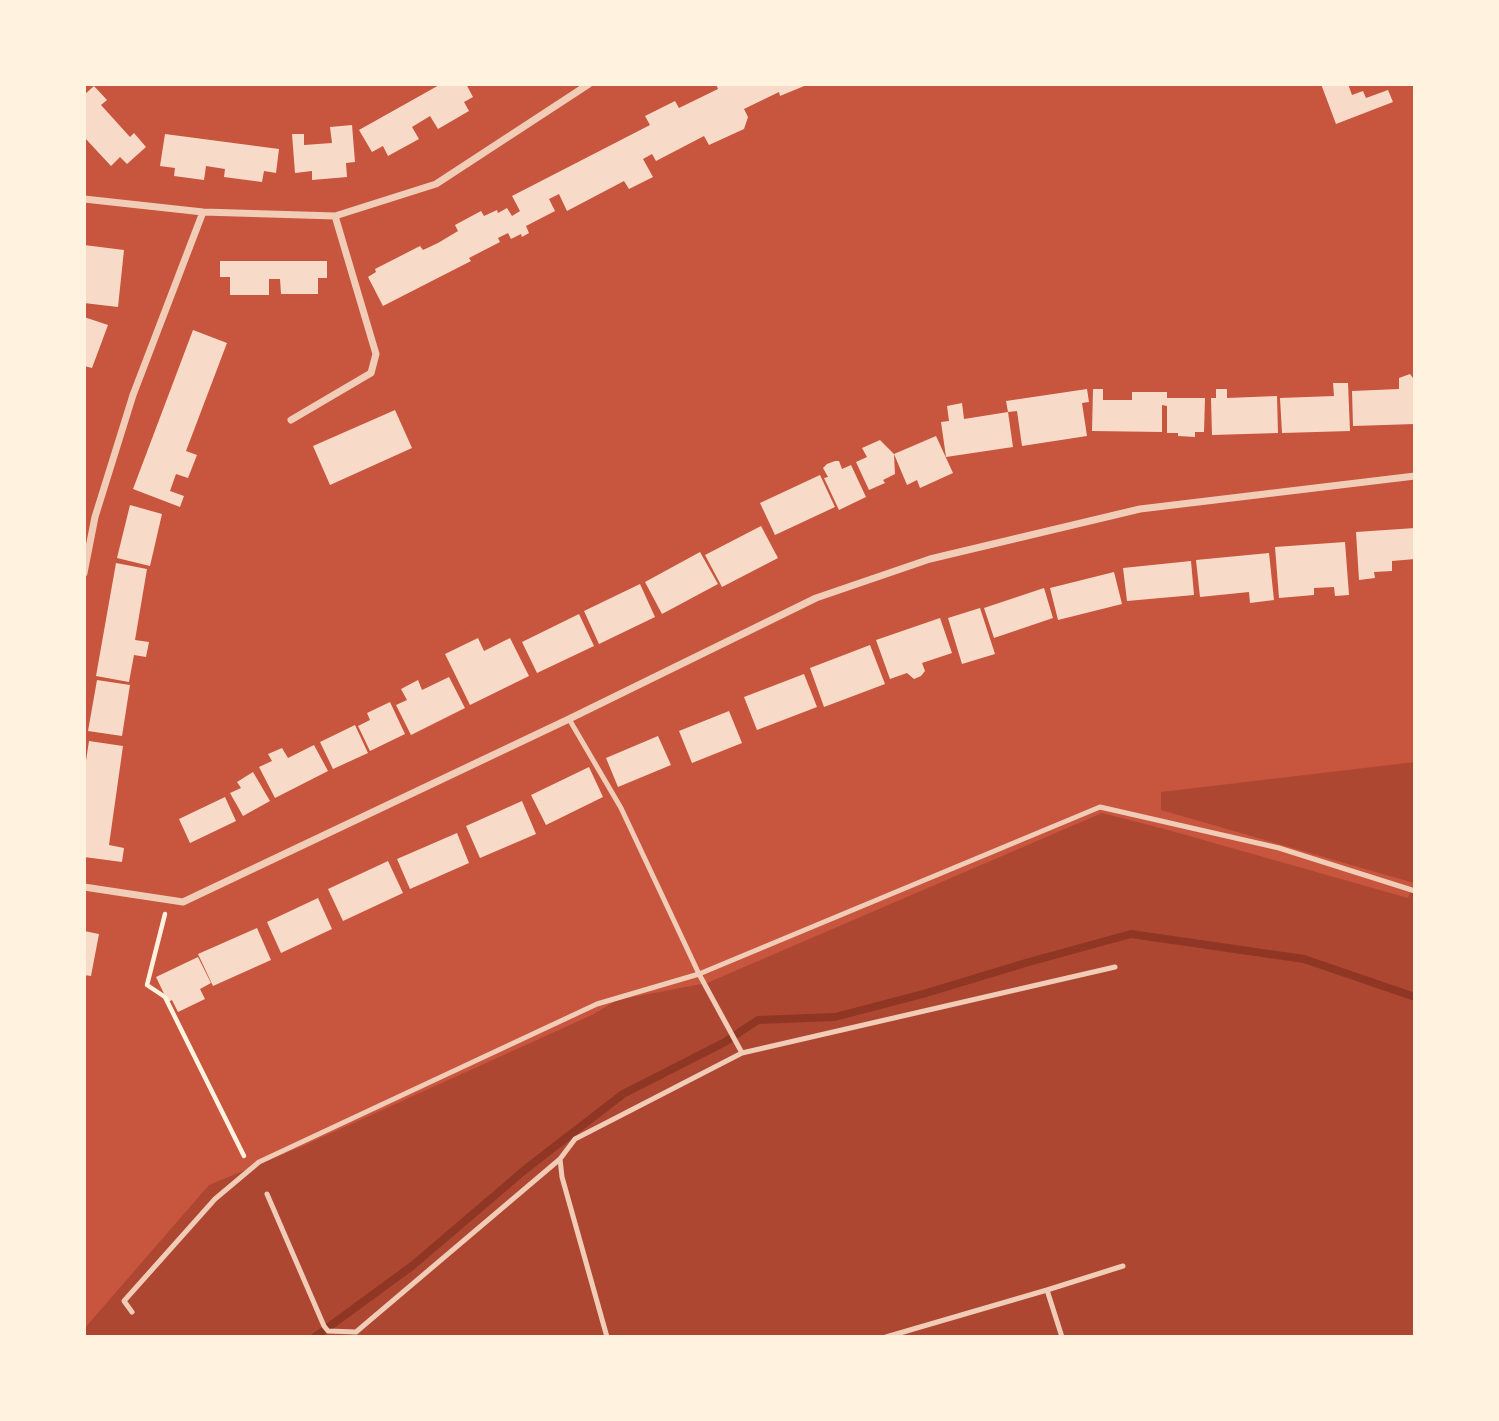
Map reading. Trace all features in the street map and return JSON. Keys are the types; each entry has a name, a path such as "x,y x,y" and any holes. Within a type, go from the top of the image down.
{"street":[{"path":"84,199 203,212 335,216 436,184 589,84"},
{"path":"84,573 94,517 133,396 203,212"},
{"path":"291,420 371,373 376,354 335,216"},
{"path":"84,887 183,902 569,719 816,598 930,559 1140,509 1415,476"}],"lane":[{"path":"569,719 621,808 699,974 741,1053"},
{"path":"132,1312 124,1301 215,1199 259,1162 597,1004 699,974 1100,807 1279,848 1415,891"},
{"path":"267,1194 326,1329 356,1332 560,1159 575,1139 741,1053 1115,967"},
{"path":"560,1159 562,1177 607,1337"},
{"path":"886,1337 1123,1266"},
{"path":"1047,1290 1062,1337"}],"path":[{"path":"169,900 147,985 165,997 251,1169"}],"shaded area":[{"path":"1415,762 1415,1337 84,1337 84,1329 209,1185 305,1145 594,1014 617,1000 707,983 1102,813 1408,898 1414,883 1161,810 1161,792"}],"building":[{"path":"441,84 466,84 473,97 464,102 469,111 438,129 430,116 412,127 419,139 388,156 383,146 372,152 359,130"},
{"path":"716,84 809,84 780,96 779,92 744,109 748,117 744,129 709,145 704,136 656,161 652,154 643,159 653,177 629,189 624,181 567,211 559,194 549,199 555,211 526,226 529,233 511,239 508,233 498,238 500,242 469,258 471,261 383,306 368,277 376,272 375,269 420,246 423,250 438,243 458,231 455,225 481,211 484,216 507,208 512,216 520,211 512,196 650,125 645,116 675,101 679,108 718,89"},
{"path":"1321,84 1348,84 1352,95 1363,91 1366,98 1388,90 1393,102 1336,124"},
{"path":"94,86 107,100 101,105 130,137 134,133 146,147 127,164 120,157 111,166 84,137 84,95"},
{"path":"352,125 355,162 346,163 347,177 312,180 312,171 295,173 292,134 304,134 304,145 332,143 330,127"},
{"path":"165,134 279,149 276,173 264,171 262,182 224,177 225,169 206,166 204,180 174,176 175,168 160,166"},
{"path":"84,245 124,250 118,307 84,303"},
{"path":"220,261 327,261 327,278 318,278 318,294 281,294 280,279 269,279 269,295 230,295 230,277 220,277"},
{"path":"84,317 108,325 92,368 84,366"},
{"path":"193,330 227,343 186,451 197,455 188,478 176,474 170,491 184,496 180,507 133,489"},
{"path":"1410,374 1415,388 1415,424 1353,426 1352,391 1399,389 1399,378"},
{"path":"1333,383 1348,383 1350,431 1282,433 1280,398 1334,396"},
{"path":"1087,389 1089,402 1082,403 1087,436 1022,446 1017,411 1008,412 1006,401"},
{"path":"1093,389 1103,389 1103,400 1132,400 1132,392 1167,392 1167,398 1205,398 1204,432 1195,432 1195,437 1167,433 1167,406 1162,405 1162,432 1092,431"},
{"path":"1216,389 1227,389 1227,398 1277,396 1278,433 1212,435 1211,398 1216,398"},
{"path":"962,403 964,419 1008,412 1013,447 946,457 941,422 949,421 947,406"},
{"path":"395,410 412,448 330,485 313,446"},
{"path":"936,436 953,473 920,488 917,480 907,485 894,454"},
{"path":"880,440 894,454 895,474 883,480 885,483 869,490 856,462 867,457 862,448"},
{"path":"839,461 842,469 851,465 866,497 839,510 824,478 828,477 823,468"},
{"path":"820,475 835,507 775,535 760,503"},
{"path":"130,505 162,514 150,566 117,558"},
{"path":"761,526 778,558 722,587 705,555"},
{"path":"1415,528 1415,559 1392,561 1392,571 1374,572 1375,578 1359,580 1356,532"},
{"path":"1345,542 1349,595 1335,596 1334,587 1314,588 1314,595 1279,598 1275,547"},
{"path":"700,552 718,584 662,614 645,582"},
{"path":"1269,553 1274,600 1250,603 1249,592 1200,597 1196,560"},
{"path":"1191,561 1194,595 1127,601 1123,568"},
{"path":"116,563 147,569 135,640 149,642 146,657 134,655 129,682 96,676"},
{"path":"1114,572 1122,604 1058,620 1050,588"},
{"path":"640,584 655,617 599,644 584,611"},
{"path":"1044,588 1053,618 994,638 984,608"},
{"path":"980,608 995,654 962,664 948,618"},
{"path":"579,614 594,646 537,673 522,642"},
{"path":"940,618 952,653 922,663 925,671 914,679 907,673 890,679 876,640"},
{"path":"478,638 484,651 510,638 529,676 470,705 445,654"},
{"path":"870,645 885,684 824,707 810,668"},
{"path":"804,674 817,707 757,730 744,697"},
{"path":"449,677 465,708 411,735 396,705 407,700 401,689 418,680 422,690"},
{"path":"97,680 130,685 122,736 88,731"},
{"path":"390,702 405,734 370,751 358,726 370,720 367,713"},
{"path":"729,711 742,743 692,763 679,731"},
{"path":"355,725 368,753 333,769 320,742"},
{"path":"658,736 671,765 618,787 606,758"},
{"path":"89,741 123,746 109,845 124,848 122,862 84,857 84,774"},
{"path":"314,745 328,771 275,798 259,767 272,761 268,754 282,748 288,758"},
{"path":"589,767 603,797 546,825 531,795"},
{"path":"253,772 270,801 243,816 230,793 241,788 237,782"},
{"path":"225,797 236,821 190,843 179,819"},
{"path":"522,801 536,834 480,858 466,826"},
{"path":"457,833 469,863 410,889 397,859"},
{"path":"388,861 403,893 343,921 328,889"},
{"path":"318,898 332,929 281,953 267,922"},
{"path":"257,928 271,960 213,986 198,954"},
{"path":"84,931 99,934 91,976 84,975"},
{"path":"198,957 211,983 200,989 205,999 178,1012 172,1000 168,1002 156,977"}],"waterway":[{"path":"315,1337 412,1266 527,1168 623,1094 725,1042 758,1020 835,1017 1131,934 1304,959 1415,997"}]}
